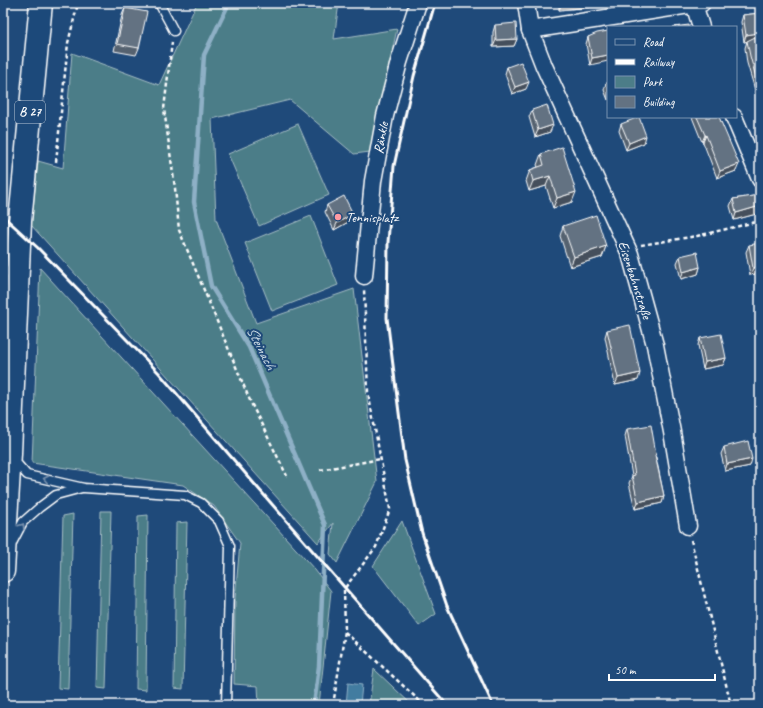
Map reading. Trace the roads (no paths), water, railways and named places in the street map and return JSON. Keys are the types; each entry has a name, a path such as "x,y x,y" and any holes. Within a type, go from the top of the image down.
{"main road":[{"name":"B 27","path":"3,565 10,453 11,268 20,221 41,3"}],"street":[{"name":"Ränkle","path":"364,276 373,181 385,116 399,62 418,3"},
{"name":"Eisenbahnstraße","path":"526,3 530,30 544,66 630,254 655,345 688,526"},
{"path":"530,30 666,6 698,3 701,26"},
{"path":"734,118 760,179"}],"lane":[{"path":"157,3 174,31"},
{"path":"10,453 14,462 27,475 84,488 185,495 201,503 218,521 230,546 226,705"},
{"path":"3,565 23,522 56,495 84,488"}],"water":[{"path":"348,683 362,685 360,705 346,705"}],"waterway":[{"name":"Steinach","path":"229,3 204,55 194,202 211,286 249,347 325,525 319,666 314,705"}],"railway":[{"path":"435,3 414,76 394,166 388,242 387,318 405,460 422,533 447,606 493,705"},
{"path":"3,216 38,248 159,373 447,705"}],"place":[{"name":"Tennisplatz","path":"338,217"}]}
